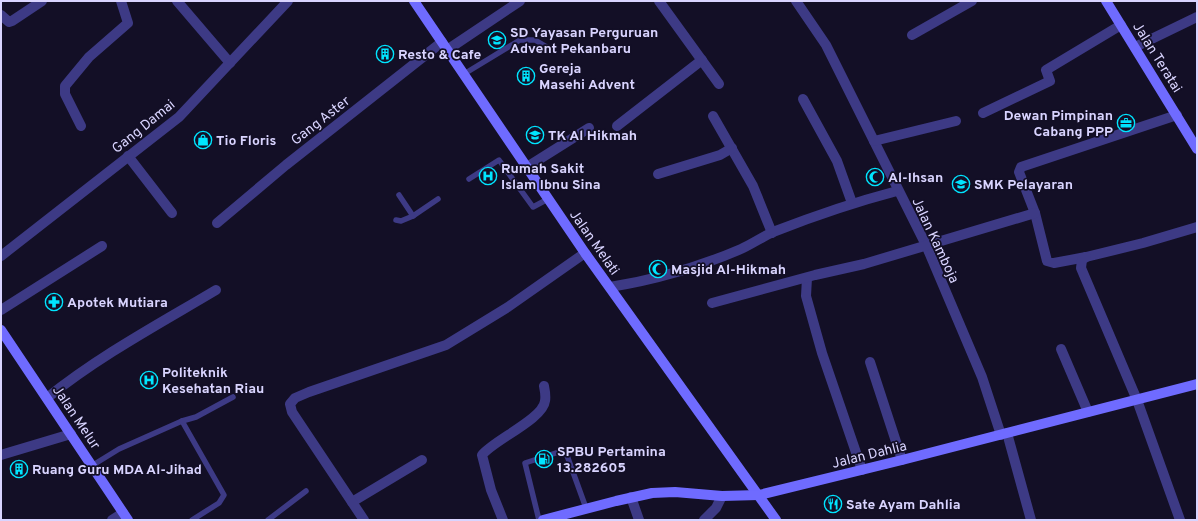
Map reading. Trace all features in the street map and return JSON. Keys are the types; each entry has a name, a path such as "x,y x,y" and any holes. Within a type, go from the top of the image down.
{"street":[{"path":"1,15 9,22 12,21 42,1"},
{"path":"81,126 65,94 65,86 89,57 128,23 121,1"},
{"path":"177,1 230,63"},
{"name":"Gang Damai","path":"1,256 179,117 288,1"},
{"name":"Jalan Melati","path":"414,1 585,253 776,520"},
{"name":"Gang Aster","path":"217,222 281,169 444,46 520,1"},
{"path":"659,1 719,84"},
{"name":"Jalan Kamboja","path":"796,1 826,45 897,191 926,245 982,377 1004,434 1031,520"},
{"path":"912,35 972,1"},
{"name":"Jalan Teratai","path":"1106,1 1178,115 1197,148"},
{"path":"1135,47 1197,16"},
{"path":"983,113 1050,81 1046,70 1120,25"},
{"path":"617,126 702,60"},
{"path":"803,99 837,162 852,203"},
{"path":"1178,115 1021,167 1019,172 1035,213 1047,261 1054,263 1086,257 1142,244 1197,227"},
{"path":"713,116 753,186 772,233"},
{"path":"874,141 956,121"},
{"path":"527,167 589,128"},
{"path":"658,174 720,155 732,148"},
{"path":"128,156 172,213"},
{"path":"610,287 643,282 714,260 742,249 772,233 852,203 897,191"},
{"path":"712,303 864,264 1035,213"},
{"path":"1,310 102,246"},
{"path":"364,520 292,412 290,404 295,398 309,392 446,344 508,307 585,253"},
{"path":"1086,257 1082,260 1082,268 1137,400 1180,520"},
{"path":"807,278 806,296 822,353 862,470"},
{"path":"47,398 66,382 216,290"},
{"name":"Jalan Melur","path":"1,330 126,516"},
{"path":"1061,349 1088,412"},
{"path":"870,362 902,460"},
{"name":"Jalan Dahlia","path":"543,520 631,497 675,492 722,496 759,495 902,460 1197,384"},
{"path":"503,520 490,490 482,455 541,410 545,403 544,386"},
{"path":"1,455 71,434"},
{"path":"352,502 422,460"},
{"path":"704,520 716,508 722,496"},
{"path":"631,497 639,520"},
{"path":"112,520 126,516"}],"lane":[{"path":"464,74 520,40 535,40 552,50"},
{"path":"469,179 499,160 533,207 548,199"},
{"path":"399,195 413,216"},
{"path":"396,220 401,222 413,216 438,199"},
{"path":"93,465 119,449 182,421 196,417 232,397"},
{"path":"182,421 224,494 219,503 192,520"},
{"path":"539,520 525,463 565,450 586,508"},
{"path":"268,520 306,491"}],"place":[{"name":"SD Yayasan Perguruan Advent Pekanbaru","path":"497,40"},
{"name":"Resto & Cafe","path":"385,54"},
{"name":"Gereja Masehi Advent","path":"526,76"},
{"name":"Dewan Pimpinan Cabang PPP","path":"1126,123"},
{"name":"TK Al Hikmah","path":"535,135"},
{"name":"Tio Floris","path":"203,140"},
{"name":"Rumah Sakit Islam Ibnu Sina","path":"488,176"},
{"name":"Al-Ihsan","path":"875,177"},
{"name":"SMK Pelayaran","path":"961,184"},
{"name":"Masjid Al-Hikmah","path":"658,269"},
{"name":"Apotek Mutiara","path":"54,302"},
{"name":"Politeknik Kesehatan Riau","path":"149,380"},
{"name":"SPBU Pertamina 13.282605","path":"544,459"},
{"name":"Ruang Guru MDA Al-Jihad","path":"19,469"},
{"name":"Sate Ayam Dahlia","path":"833,504"}]}
